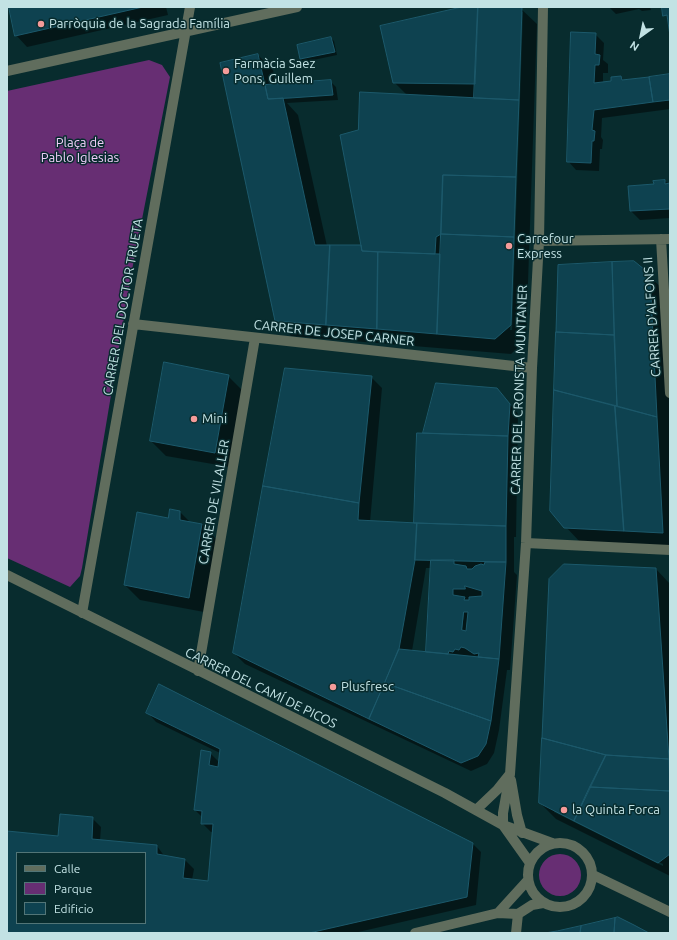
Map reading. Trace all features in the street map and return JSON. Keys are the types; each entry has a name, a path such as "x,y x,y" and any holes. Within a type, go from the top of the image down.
{"street":[{"name":"CARRER DEL DOCTOR TRUETA","path":"82,613 190,7"},
{"path":"7,71 297,7"},
{"name":"CARRER DEL CRONISTA MUNTANER","path":"503,825 502,813 510,774 526,543 532,368 539,241 543,7"},
{"path":"539,241 665,239"},
{"name":"CARRER D'ALFONS II","path":"665,239 670,393"},
{"name":"CARRER DE JOSEP CARNER","path":"133,324 532,368"},
{"name":"CARRER DE VILALLER","path":"198,671 255,338"},
{"path":"526,543 670,550"},
{"name":"CARRER DEL CAMÍ DE PICOS","path":"7,575 476,810 503,825 552,843"},
{"path":"476,810 497,790 510,774"},
{"name":"CARRER DEL CRONISTA MUNTANER","path":"510,774 517,815 522,833"},
{"name":"CARRER DEL CAMÍ DE PICOS","path":"503,825 530,863"},
{"path":"562,842 580,849 587,856 591,865 593,875 588,891 576,903 560,907 543,903 536,897 528,880 530,863 538,850 552,843 562,842"},
{"path":"593,875 670,912"},
{"path":"498,913 528,880"},
{"path":"415,933 498,913 518,914 532,906 543,903"},
{"path":"516,933 518,914"}],"green space":[{"name":"Plaça de Pablo Iglesias","path":"149,60 162,65 170,77 132,270 82,568 80,576 70,587 7,558 7,91"},
{"path":"560,854 575,860 581,875 575,890 560,896 545,890 539,875 545,860"}],"building":[{"name":"Parròquia de la Sagrada Família","path":"9,7 143,7 15,36"},
{"path":"462,7 478,7 475,84 393,83 380,26"},
{"path":"478,7 522,7 519,100 474,98"},
{"path":"662,7 670,7 670,36 667,15 663,16"},
{"path":"571,32 596,33 595,54 600,55 599,65 595,65 594,83 611,81 611,77 621,76 622,80 649,77 653,102 594,110 592,130 595,131 594,141 592,141 591,163 567,162"},
{"path":"331,37 335,52 300,59 297,45"},
{"path":"258,54 268,99 283,98 315,245 330,245 326,325 275,321 220,63"},
{"path":"670,74 670,100 653,102 649,77"},
{"path":"331,80 333,95 268,99 265,85"},
{"path":"360,92 519,100 516,177 443,175 441,234 436,237 435,254 362,251 340,135 358,130"},
{"path":"443,175 516,177 514,237 441,234"},
{"path":"665,180 665,184 670,183 670,209 630,211 628,186 654,184 653,181"},
{"path":"441,234 514,237 511,325 495,339 437,334"},
{"path":"330,245 361,245 362,251 378,252 377,329 326,325"},
{"path":"378,252 440,254 437,334 377,329"},
{"path":"634,261 650,274 657,417 617,406 612,262"},
{"path":"612,262 614,335 556,332 558,265"},
{"path":"556,332 614,335 617,406 554,390"},
{"path":"164,362 229,375 215,453 150,441"},
{"path":"285,368 372,376 359,503 263,486"},
{"path":"436,383 497,388 510,404 508,436 423,433"},
{"path":"554,390 615,406 624,531 564,528 550,511"},
{"path":"615,406 657,417 663,533 624,531"},
{"path":"417,433 508,436 506,526 414,523"},
{"path":"263,486 359,503 358,520 417,523 415,560 399,649 369,719 233,653"},
{"path":"170,509 180,511 180,520 202,524 189,598 124,585 137,512 168,518"},
{"path":"417,523 506,526 506,562 415,560"},
{"path":"431,560 454,560 454,564 466,566 467,569 472,569 481,564 484,565 485,562 506,562 499,659 478,657 479,653 474,654 461,647 459,650 455,649 453,652 449,651 448,654 426,652","holes":["465,586 482,591 482,596 469,597 469,600 464,600 465,597 453,595 453,589 465,589","464,612 468,612 466,631 462,630"]},
{"path":"564,564 656,568 669,759 606,755 542,738 549,579"},
{"path":"399,649 499,659 491,721 385,683"},
{"path":"385,683 491,721 486,744 478,756 461,763 369,719"},
{"path":"159,684 473,843 467,897 309,933 7,933 7,831 58,836 60,814 93,817 92,839 157,845 157,854 185,859 183,878 208,881 213,824 201,824 202,811 194,810 201,750 211,752 209,765 218,767 220,749 146,713"},
{"path":"542,738 606,755 574,821 539,803"},
{"path":"606,755 669,759 670,791 590,787"},
{"path":"590,787 670,791 670,854 658,863 574,821"},
{"path":"618,917 649,933 614,933 615,918"},
{"path":"615,918 614,933 580,933 581,926"},
{"path":"581,926 580,933 545,933 557,931"}],"place":[{"name":"Parròquia de la Sagrada Família","path":"41,24"},
{"name":"Farmàcia Saez Pons, Guillem","path":"226,71"},
{"name":"Carrefour Express","path":"509,246"},
{"name":"Mini","path":"194,419"},
{"name":"Plusfresc","path":"333,687"},
{"name":"la Quinta Forca","path":"564,810"}]}
